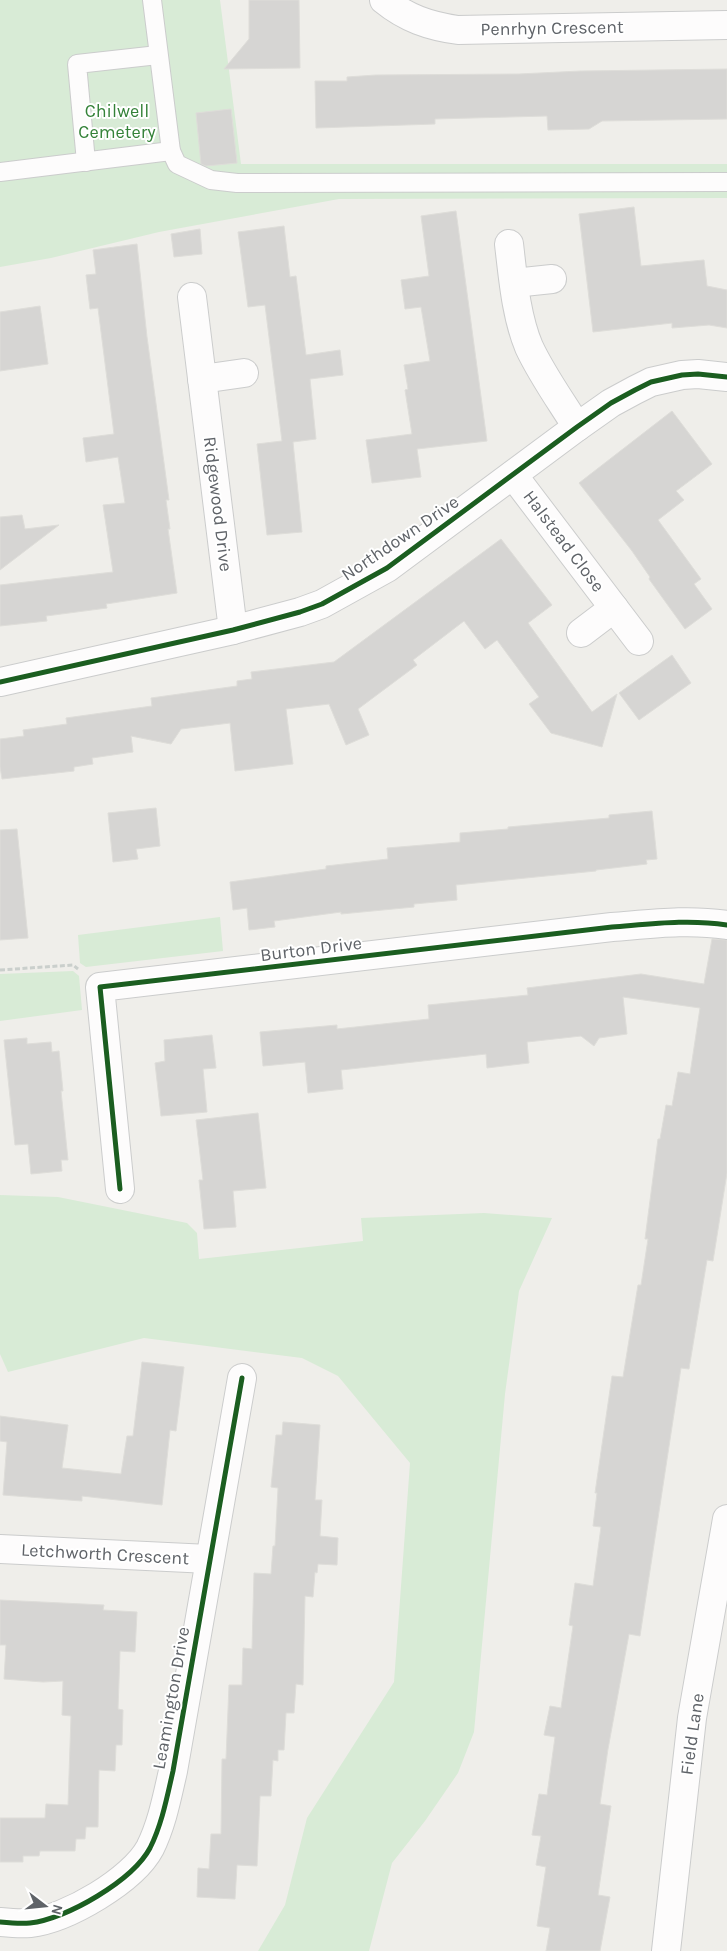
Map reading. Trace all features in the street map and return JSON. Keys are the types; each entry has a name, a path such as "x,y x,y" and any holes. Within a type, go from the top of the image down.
{"street":[{"name":"Penrhyn Crescent","path":"384,0 398,11 420,22 458,30 727,24"},
{"path":"509,244 514,283 529,346 541,370 577,427"},
{"path":"514,283 552,279"},
{"name":"Ridgewood Drive","path":"192,297 233,630"},
{"path":"202,379 244,374"},
{"name":"Northdown Drive","path":"0,682 233,630 300,612 340,595 386,568 611,403 651,382 682,375 698,374 727,377"},
{"name":"Halstead Close","path":"513,475 639,641"},
{"name":"Halstead Close","path":"581,633 614,608"},
{"name":"Burton Drive","path":"100,987 612,927 678,921 727,925"},
{"path":"100,987 120,1189"},
{"name":"Leamington Drive","path":"0,1922 31,1923 50,1918 77,1907 113,1885 134,1869 150,1848 161,1820 173,1771 242,1378"},
{"name":"Field Lane","path":"666,1951 692,1718 727,1519"},
{"name":"Letchworth Crescent","path":"0,1549 209,1560"}],"lane":[{"path":"152,0 171,151 177,164 211,180 237,183 727,182"},
{"path":"86,162 77,64 158,54"},
{"path":"0,172 171,151"}],"path":[{"path":"0,970 73,965 100,987"}],"green space":[{"name":"Chilwell Cemetery","path":"0,0 220,0 241,164 727,164 727,198 339,199 159,232 51,258 0,267"},
{"path":"220,917 223,951 86,967 80,963 78,935"},
{"path":"73,971 79,976 82,1010 0,1021 0,974"},
{"path":"0,1195 58,1197 187,1223 197,1233 199,1259 363,1241 361,1218 484,1213 552,1218 519,1291 505,1394 474,1732 458,1773 425,1821 392,1863 369,1951 258,1951 285,1905 307,1818 394,1682 410,1463 338,1376 302,1358 144,1338 8,1372 0,1354"}],"building":[{"path":"249,0 299,0 300,68 224,69 249,39"},
{"path":"727,69 727,119 602,121 589,129 548,130 547,116 435,119 435,124 316,128 315,81 347,81 347,77 376,75"},
{"path":"231,109 237,163 206,166 201,164 196,113"},
{"path":"634,207 641,266 704,260 707,286 727,290 727,328 709,325 672,328 672,323 593,332 579,214"},
{"path":"456,211 487,441 417,449 421,477 372,483 366,440 412,434 405,390 408,389 404,365 430,361 421,307 405,309 401,280 429,276 421,216"},
{"path":"284,226 290,277 296,276 306,355 340,350 343,375 310,379 316,439 293,442 302,532 267,535 257,444 282,441 265,305 248,307 238,232"},
{"path":"200,229 202,254 174,257 171,234"},
{"path":"137,244 147,337 169,500 166,500 170,529 168,529 177,593 106,604 107,608 46,616 47,621 0,626 0,585 113,572 103,505 125,503 118,457 86,462 83,438 114,434 98,308 90,309 86,275 96,274 93,250"},
{"path":"40,306 48,364 0,371 0,312"},
{"path":"672,411 712,464 676,491 684,500 658,520 701,579 694,584 712,609 685,629 649,579 650,577 632,551 579,483"},
{"path":"22,515 25,529 59,525 0,570 0,517"},
{"path":"501,539 552,605 528,623 592,712 617,694 602,747 551,733 529,704 539,697 497,640 485,649 464,621 413,660 417,665 358,709 369,735 346,745 329,704 286,709 293,764 235,771 230,723 181,729 171,744 131,736 133,752 92,758 93,764 74,767 74,771 2,779 0,739 24,736 23,730 67,724 66,718 152,706 151,698 237,686 237,681 252,679 251,672 334,662"},
{"path":"672,655 691,683 639,720 619,693"},
{"path":"156,808 160,846 136,849 138,859 113,862 108,813"},
{"path":"652,811 657,859 646,860 647,864 456,885 457,900 414,904 414,907 341,914 341,912 274,921 275,927 249,930 247,908 233,910 230,882 326,869 326,866 388,859 387,848 460,842 460,833 609,818 609,815"},
{"path":"17,829 28,938 0,940 0,830"},
{"path":"712,939 727,940 727,1173 713,1261 707,1260 689,1369 681,1368 640,1636 629,1634 608,1749 600,1804 611,1806 598,1895 610,1897 600,1951 546,1951 550,1928 537,1926 546,1867 536,1865 541,1836 532,1835 539,1794 547,1795 555,1737 544,1735 550,1706 561,1708 573,1626 569,1625 575,1583 593,1586 601,1527 593,1526 597,1493 595,1493 612,1376 623,1377 638,1285 641,1285 648,1239 645,1239 658,1139 660,1139 666,1105 672,1106 678,1072 690,1074 700,1008 623,997 627,1034 599,1038 594,1046 581,1036 527,1042 529,1063 487,1068 486,1054 341,1070 343,1089 308,1093 305,1062 263,1066 260,1032 337,1025 337,1029 429,1019 428,1005 528,995 527,988 641,974 704,984"},
{"path":"212,1035 216,1068 203,1069 207,1112 161,1116 155,1063 165,1061 164,1040"},
{"path":"27,1038 27,1044 51,1042 52,1052 59,1051 68,1160 61,1160 62,1171 31,1174 28,1144 15,1145 4,1040"},
{"path":"258,1113 266,1188 233,1191 236,1227 204,1229 199,1180 203,1180 196,1120"},
{"path":"142,1362 184,1367 176,1431 170,1430 162,1505 82,1496 82,1501 3,1495 7,1442 0,1441 0,1416 68,1425 62,1468 121,1474 127,1436 133,1436"},
{"path":"283,1422 320,1425 315,1500 322,1500 320,1536 338,1538 337,1565 318,1564 317,1573 315,1572 313,1597 305,1596 303,1685 296,1684 294,1713 286,1713 284,1750 278,1750 278,1761 273,1760 271,1796 260,1796 257,1866 237,1865 235,1899 197,1897 198,1868 209,1869 211,1834 221,1834 222,1759 226,1759 229,1685 242,1685 243,1648 252,1649 254,1573 271,1574 273,1546 275,1546 278,1488 271,1487 276,1435 282,1435"},
{"path":"0,1600 104,1605 103,1610 137,1612 135,1652 120,1651 118,1709 123,1710 122,1745 116,1745 115,1771 99,1770 98,1827 86,1827 85,1839 76,1839 75,1851 40,1851 39,1856 23,1856 23,1862 0,1862 0,1818 45,1818 46,1804 68,1805 71,1716 62,1715 63,1681 43,1682 4,1679 6,1645 0,1645"}],"cycle path":[{"path":"0,682 233,630 300,612 322,604 387,568 611,403 651,382 682,375 698,374 727,377"},
{"path":"120,1189 100,987 612,927 684,922 727,925"},
{"path":"0,1922 30,1923 45,1920 80,1906 98,1896 129,1873 150,1848 164,1810 173,1771 242,1378"}]}
